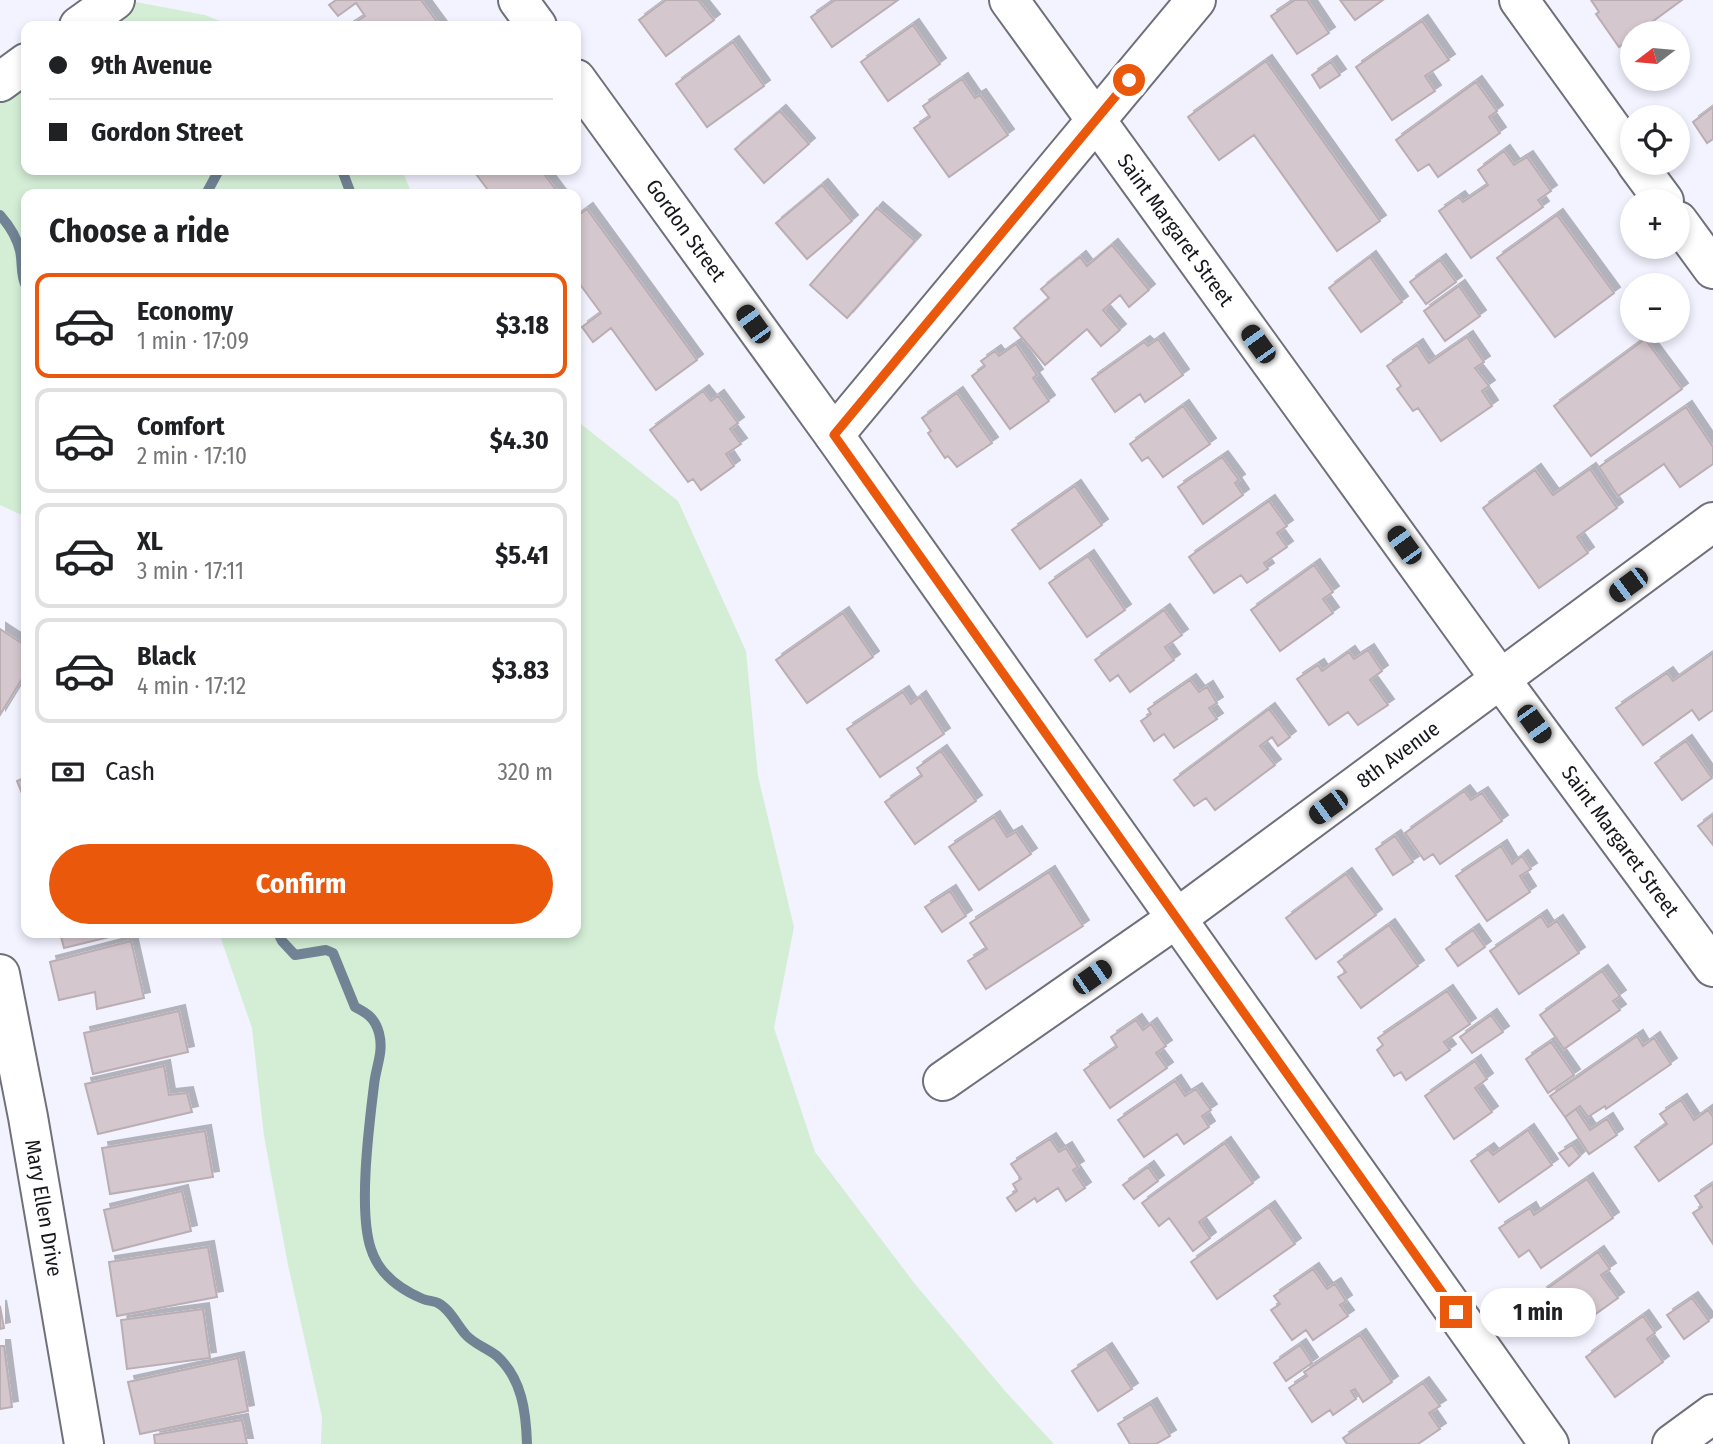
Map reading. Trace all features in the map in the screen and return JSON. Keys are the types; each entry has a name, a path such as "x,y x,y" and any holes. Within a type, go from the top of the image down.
{"street":[{"path":"86,21 116,0"},
{"path":"519,0 534,21"},
{"name":"Saint Margaret Street","path":"1009,0 1501,680 1713,967"},
{"path":"834,435 1196,0"},
{"path":"1519,0 1620,140"},
{"path":"0,82 21,67"},
{"name":"Gordon Street","path":"581,86 834,435 1549,1444"},
{"path":"1690,237 1713,269"},
{"name":"8th Avenue","path":"943,1081 1177,918 1713,522"},
{"name":"Mary Ellen Drive","path":"0,974 28,1117 84,1444"},
{"path":"1672,1444 1713,1414"}],"green space":[{"path":"125,0 205,15 220,21 88,21"},
{"path":"21,67 21,175 404,175 410,189 21,189 21,515 0,505 0,82"},
{"path":"581,424 678,501 746,651 758,776 794,927 774,1028 815,1152 915,1284 1005,1391 1054,1444 321,1444 322,1417 288,1265 264,1136 252,1028 221,938 581,938"}],"building":[{"path":"336,0 421,0 436,21 358,21 365,16 356,3 338,16 329,5"},
{"path":"666,0 698,0 714,20 666,56 639,20"},
{"path":"835,0 898,0 832,47 811,17"},
{"path":"1295,0 1307,0 1329,33 1297,54 1271,16"},
{"path":"1340,0 1383,0 1355,20"},
{"path":"1591,0 1682,0 1653,21 1620,21 1619,47 1596,14 1599,12"},
{"path":"1422,21 1449,60 1425,76 1435,91 1392,120 1356,67"},
{"path":"913,25 940,64 888,101 861,62"},
{"path":"733,42 764,86 707,127 676,84"},
{"path":"1266,61 1380,221 1337,251 1254,135 1219,160 1188,117"},
{"path":"1331,62 1340,75 1320,88 1312,75"},
{"path":"962,79 975,98 980,95 1008,135 949,177 914,128 930,117 923,106"},
{"path":"1476,82 1497,111 1489,117 1500,133 1438,177 1429,164 1418,171 1396,140"},
{"path":"1713,107 1713,139 1707,143 1693,122"},
{"path":"780,111 809,144 764,183 735,149"},
{"path":"1504,151 1514,165 1527,157 1551,191 1538,200 1543,207 1471,258 1439,211 1459,197 1463,202 1488,185 1478,170"},
{"path":"477,175 545,175 555,189 487,189"},
{"path":"822,185 852,221 807,259 776,223"},
{"path":"877,208 915,241 847,318 810,285"},
{"path":"587,209 697,360 656,390 611,328 593,342 582,327 601,313 581,286 581,213"},
{"path":"1557,215 1614,293 1555,337 1497,258"},
{"path":"1112,245 1149,290 1129,307 1120,295 1103,310 1120,330 1101,346 1087,329 1045,365 1014,328 1049,298 1041,289 1080,257 1087,266"},
{"path":"1370,257 1402,302 1361,332 1329,288"},
{"path":"1440,260 1456,282 1426,304 1410,282"},
{"path":"1459,286 1480,316 1445,341 1424,311"},
{"path":"1467,337 1484,362 1475,368 1489,386 1482,391 1492,406 1441,441 1418,408 1413,411 1397,389 1401,386 1387,366 1417,345 1429,363"},
{"path":"1158,339 1183,375 1145,402 1140,394 1115,412 1092,379 1144,342 1148,346"},
{"path":"1640,343 1648,343 1682,389 1591,456 1554,406"},
{"path":"1016,344 1037,375 1033,378 1049,401 1010,429 972,376 985,366 981,361 995,351 999,356"},
{"path":"703,391 711,401 718,396 738,423 730,429 741,444 726,454 734,466 701,490 693,479 688,482 650,430"},
{"path":"957,393 992,443 957,467 948,456 945,458 928,433 931,431 922,418"},
{"path":"1183,406 1210,444 1163,477 1148,457 1142,461 1130,444"},
{"path":"1686,407 1713,447 1713,464 1680,487 1664,464 1618,496 1599,467"},
{"path":"1222,457 1239,480 1235,483 1243,495 1203,524 1178,487"},
{"path":"1590,469 1617,508 1577,537 1588,553 1539,588 1483,508 1535,470 1553,495"},
{"path":"1075,486 1102,525 1040,569 1012,530"},
{"path":"1269,501 1287,526 1277,533 1287,547 1264,563 1268,569 1247,583 1241,575 1214,593 1189,557"},
{"path":"1088,556 1125,610 1087,637 1049,583"},
{"path":"1314,565 1333,592 1323,599 1333,613 1280,651 1251,610"},
{"path":"1164,610 1182,635 1165,647 1174,660 1130,692 1118,675 1110,681 1095,660"},
{"path":"843,613 873,657 807,703 776,660"},
{"path":"0,629 21,643 21,680 0,715"},
{"path":"1368,650 1382,671 1370,680 1388,705 1358,725 1348,712 1329,725 1297,679 1318,665 1322,671 1349,652 1354,659"},
{"path":"1713,653 1713,710 1699,720 1692,710 1643,745 1616,708 1667,673 1673,681"},
{"path":"1190,680 1199,692 1207,687 1217,703 1209,708 1217,719 1174,748 1164,734 1154,741 1141,721 1151,714 1148,709"},
{"path":"903,692 911,704 920,697 944,734 880,777 847,729"},
{"path":"1269,709 1290,737 1278,746 1272,737 1260,746 1275,765 1215,810 1206,798 1194,806 1174,780"},
{"path":"1686,741 1712,778 1682,800 1655,763"},
{"path":"941,751 976,801 915,844 885,802 922,776 917,768"},
{"path":"1464,791 1471,800 1482,793 1502,821 1440,864 1433,854 1424,860 1405,833"},
{"path":"1713,815 1713,845 1698,826"},
{"path":"994,817 1007,837 1016,832 1031,854 979,890 949,847"},
{"path":"1395,836 1413,862 1393,875 1376,849"},
{"path":"1501,846 1512,864 1522,856 1531,869 1520,876 1530,892 1487,921 1456,876"},
{"path":"1049,872 1083,926 986,989 968,961 987,949 970,923"},
{"path":"1346,874 1376,915 1316,959 1286,918"},
{"path":"950,891 966,916 942,932 925,907"},
{"path":"1541,916 1548,927 1557,921 1579,953 1519,994 1490,951"},
{"path":"1389,925 1418,966 1361,1008 1338,977 1346,972 1338,962"},
{"path":"1473,930 1485,947 1458,966 1446,949"},
{"path":"61,938 105,938 64,948"},
{"path":"131,941 144,998 97,1009 95,992 59,1000 50,962"},
{"path":"1602,971 1620,996 1613,1001 1620,1010 1564,1049 1540,1015"},
{"path":"1447,991 1470,1024 1444,1042 1450,1050 1406,1080 1401,1072 1394,1076 1377,1050 1383,1045 1378,1038"},
{"path":"179,1011 188,1052 93,1074 84,1033"},
{"path":"1491,1015 1503,1032 1472,1053 1460,1037"},
{"path":"1136,1020 1143,1030 1151,1024 1166,1046 1156,1053 1167,1068 1110,1108 1084,1070 1117,1047 1111,1037"},
{"path":"1637,1036 1643,1046 1654,1038 1671,1064 1606,1109 1605,1106 1588,1117 1580,1106 1565,1117 1550,1096"},
{"path":"1551,1042 1574,1075 1548,1093 1526,1059"},
{"path":"1475,1061 1487,1079 1475,1088 1492,1112 1454,1139 1425,1096"},
{"path":"164,1066 169,1095 187,1093 192,1112 98,1134 85,1084"},
{"path":"1175,1081 1185,1096 1196,1089 1211,1110 1202,1116 1209,1127 1184,1144 1177,1134 1144,1157 1118,1120"},
{"path":"1681,1100 1694,1120 1708,1110 1713,1117 1713,1143 1659,1181 1635,1147 1667,1124 1660,1114"},
{"path":"1576,1109 1590,1130 1607,1119 1617,1135 1589,1154 1565,1117"},
{"path":"1528,1130 1552,1165 1499,1202 1471,1161 1488,1149 1493,1155"},
{"path":"205,1131 213,1177 110,1194 102,1148"},
{"path":"1050,1139 1059,1152 1066,1148 1078,1167 1073,1170 1085,1188 1066,1201 1058,1188 1037,1202 1035,1198 1016,1211 1007,1198 1017,1191 1013,1184 1021,1179 1011,1164"},
{"path":"1225,1143 1253,1183 1199,1222 1210,1238 1193,1251 1169,1218 1159,1226 1142,1203"},
{"path":"1572,1145 1580,1156 1569,1166 1559,1153"},
{"path":"1148,1167 1158,1181 1134,1199 1123,1185"},
{"path":"1587,1179 1613,1218 1541,1268 1529,1250 1519,1257 1499,1228 1530,1208 1534,1215"},
{"path":"1713,1184 1713,1244 1693,1213 1702,1207 1695,1196"},
{"path":"182,1191 191,1231 113,1251 104,1210"},
{"path":"1269,1207 1295,1244 1217,1299 1191,1262"},
{"path":"208,1247 217,1297 117,1316 109,1262"},
{"path":"1598,1252 1610,1269 1601,1275 1618,1298 1569,1333 1541,1293"},
{"path":"1313,1269 1327,1289 1335,1284 1346,1301 1340,1305 1348,1316 1313,1340 1306,1330 1292,1340 1271,1310 1280,1304 1274,1296"},
{"path":"1692,1298 1709,1321 1684,1339 1667,1315"},
{"path":"0,1306 4,1328 0,1329"},
{"path":"203,1309 210,1358 127,1369 121,1320"},
{"path":"1643,1316 1655,1333 1647,1339 1663,1362 1615,1397 1586,1357"},
{"path":"1360,1335 1392,1382 1363,1402 1355,1389 1351,1391 1356,1399 1333,1415 1330,1410 1312,1422 1289,1388 1307,1376 1304,1372"},
{"path":"1300,1345 1312,1363 1286,1381 1274,1363"},
{"path":"0,1346 4,1346 12,1407 0,1409"},
{"path":"1106,1349 1132,1389 1098,1411 1072,1371"},
{"path":"238,1358 248,1411 140,1434 128,1382"},
{"path":"1423,1383 1440,1406 1429,1413 1440,1429 1418,1444 1347,1444 1343,1438"},
{"path":"1151,1404 1170,1436 1156,1444 1130,1444 1118,1424"},
{"path":"242,1420 247,1444 155,1444 154,1435"}],"waterway":[{"path":"209,189 216,175"},
{"path":"344,175 349,189"},
{"path":"0,215 12,232 21,256"},
{"path":"280,938 295,955 326,950 333,953 355,1007 370,1017 379,1033 380,1053 370,1123 365,1191 367,1233 375,1258 391,1280 414,1295 442,1306 469,1338 497,1356 505,1365 521,1396 527,1444"}],"route":[{"path":"1129,80 834,435 1456,1312"}]}
